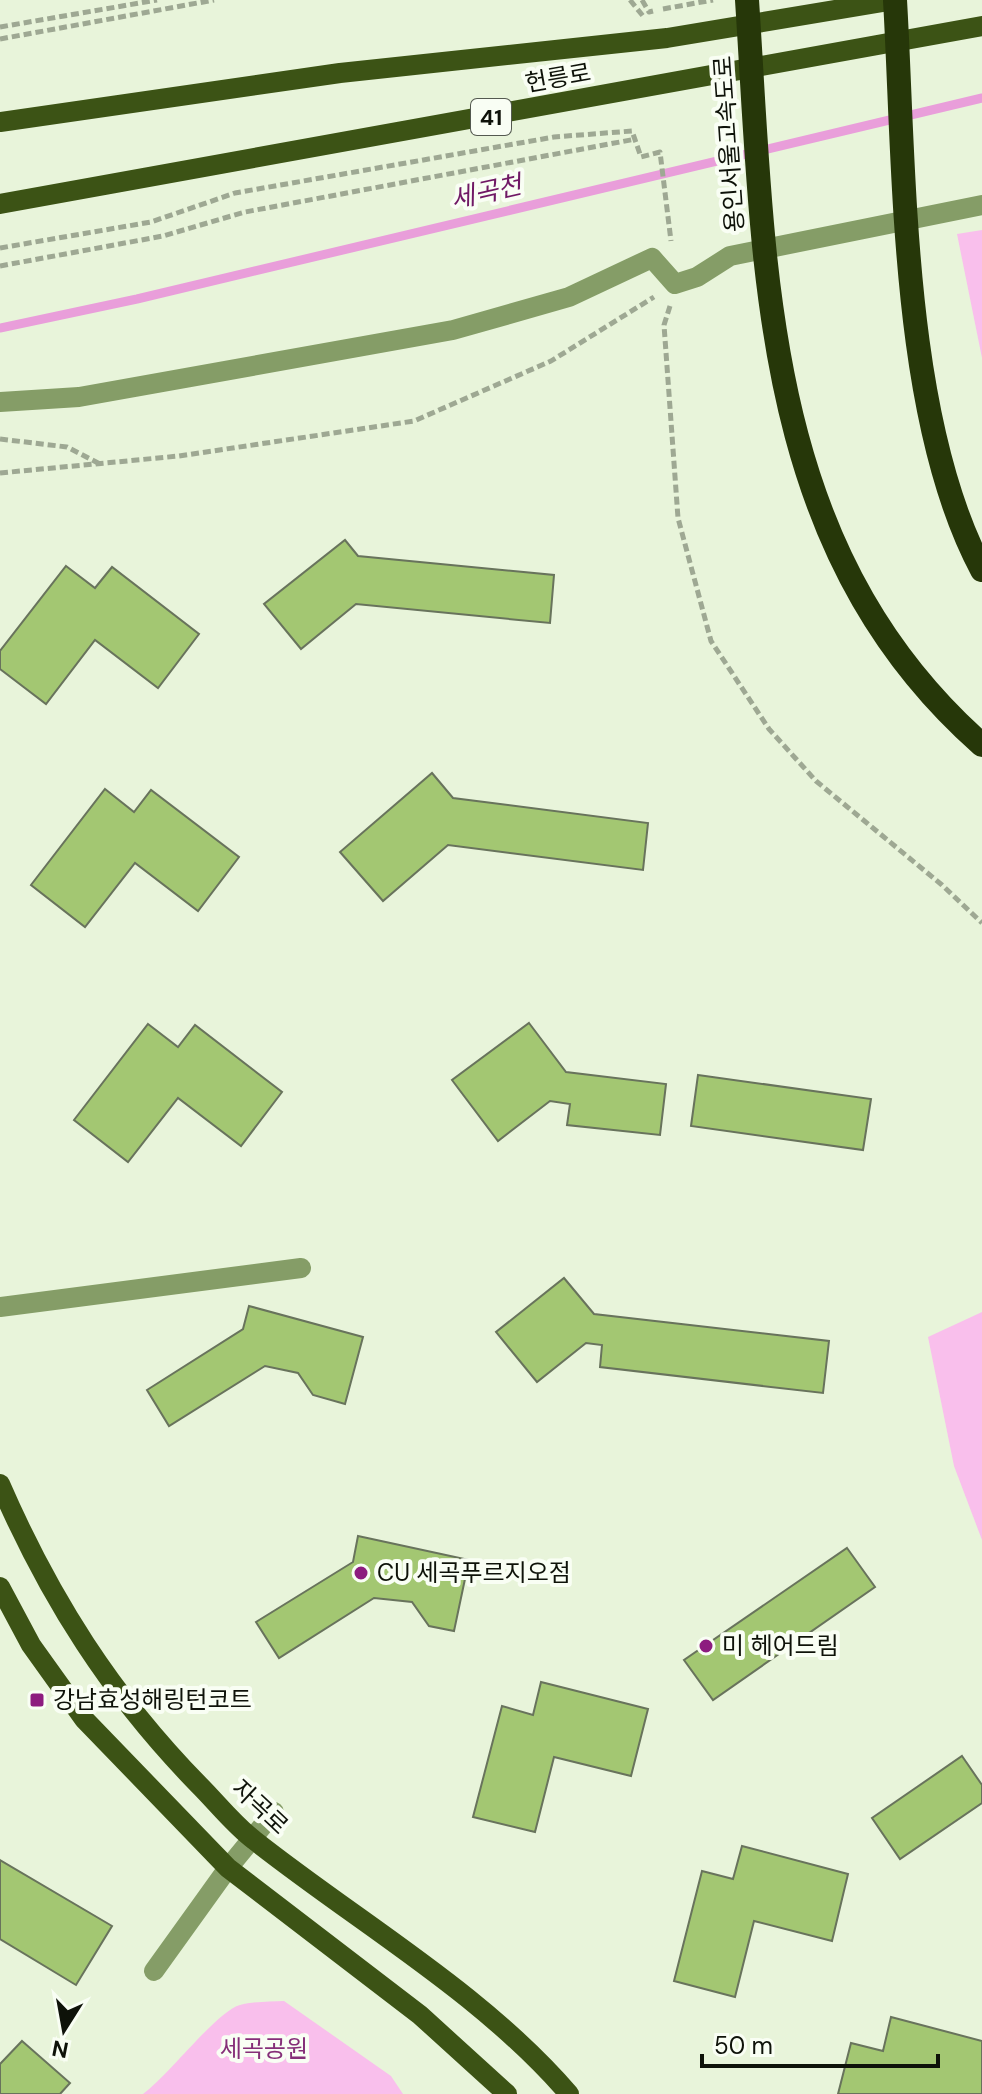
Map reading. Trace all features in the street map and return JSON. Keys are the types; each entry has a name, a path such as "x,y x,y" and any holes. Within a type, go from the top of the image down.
{"highway":[{"name":"용인서울고속도로","path":"747,0 766,284 793,431 829,531 879,624 932,695 982,745"},
{"path":"895,0 910,254 923,369 941,464 968,544 982,570"}],"main road":[{"name":"헌릉로","path":"0,122 340,73 667,38 895,0"},
{"name":"헌릉로","path":"0,204 982,26"},
{"name":"자곡로","path":"0,1484 58,1602 100,1669 151,1736 251,1838 438,1976 511,2036 569,2094"},
{"path":"0,1587 31,1645 84,1719 228,1868 420,2015 507,2094"}],"street":[{"path":"0,402 79,397 453,330 569,297 652,258 675,284 697,277 730,256 982,205"},
{"path":"0,1307 301,1268"},
{"path":"154,1971 228,1868 274,1812"}],"path":[{"path":"0,27 157,0"},
{"path":"0,39 214,0"},
{"path":"642,0 649,12 713,0"},
{"path":"0,248 151,222 235,193 554,137 632,131 641,157 660,152 672,254"},
{"path":"0,266 163,236 245,212 636,139"},
{"path":"0,473 179,456 414,421 551,361 675,284"},
{"path":"675,284 664,325 678,518 711,641 769,729 816,781 942,885 982,923"},
{"path":"0,439 67,447 101,464"}],"green space":[{"path":"982,230 982,358 957,234"},
{"path":"982,1312 982,1540 954,1466 928,1337"},
{"name":"세곡공원","path":"284,2001 391,2076 403,2094 143,2094 230,2010 251,2003"}],"building":[{"path":"345,540 358,556 554,575 550,623 356,604 301,649 264,604"},
{"path":"66,566 95,588 112,567 199,634 158,688 95,640 46,704 0,669 0,651"},
{"path":"432,773 453,798 648,823 643,870 448,845 383,901 340,852"},
{"path":"105,789 134,812 151,790 239,857 198,911 135,863 85,927 31,885"},
{"path":"529,1023 566,1072 666,1084 660,1135 567,1125 570,1104 550,1101 498,1141 452,1080"},
{"path":"148,1024 178,1047 195,1025 282,1092 241,1146 178,1098 128,1162 74,1120"},
{"path":"698,1075 871,1099 863,1150 691,1126"},
{"path":"564,1278 594,1314 829,1341 823,1393 600,1367 602,1345 586,1343 537,1382 496,1332"},
{"path":"249,1306 363,1337 345,1404 313,1395 298,1373 265,1366 169,1426 147,1390 243,1329"},
{"path":"358,1536 469,1560 454,1631 429,1626 412,1602 374,1598 279,1658 256,1622 353,1562"},
{"path":"847,1548 875,1587 713,1700 684,1660"},
{"path":"541,1682 648,1709 631,1776 554,1757 535,1832 473,1817 502,1706 533,1715"},
{"path":"962,1756 982,1785 982,1803 900,1859 872,1818"},
{"path":"742,1846 848,1874 832,1941 754,1921 735,1997 674,1981 702,1871 733,1879"},
{"path":"0,1860 112,1926 76,1985 0,1939"},
{"path":"891,2017 982,2041 982,2094 838,2094 851,2043 883,2051"},
{"path":"22,2041 70,2083 60,2094 0,2094 0,2064"}],"waterway":[{"name":"세곡천","path":"0,328 137,299 982,98"}],"place":[{"name":"CU 세곡푸르지오점","path":"361,1573"},
{"name":"미 헤어드림","path":"706,1646"},
{"name":"강남효성해링턴코트","path":"37,1700"}]}
